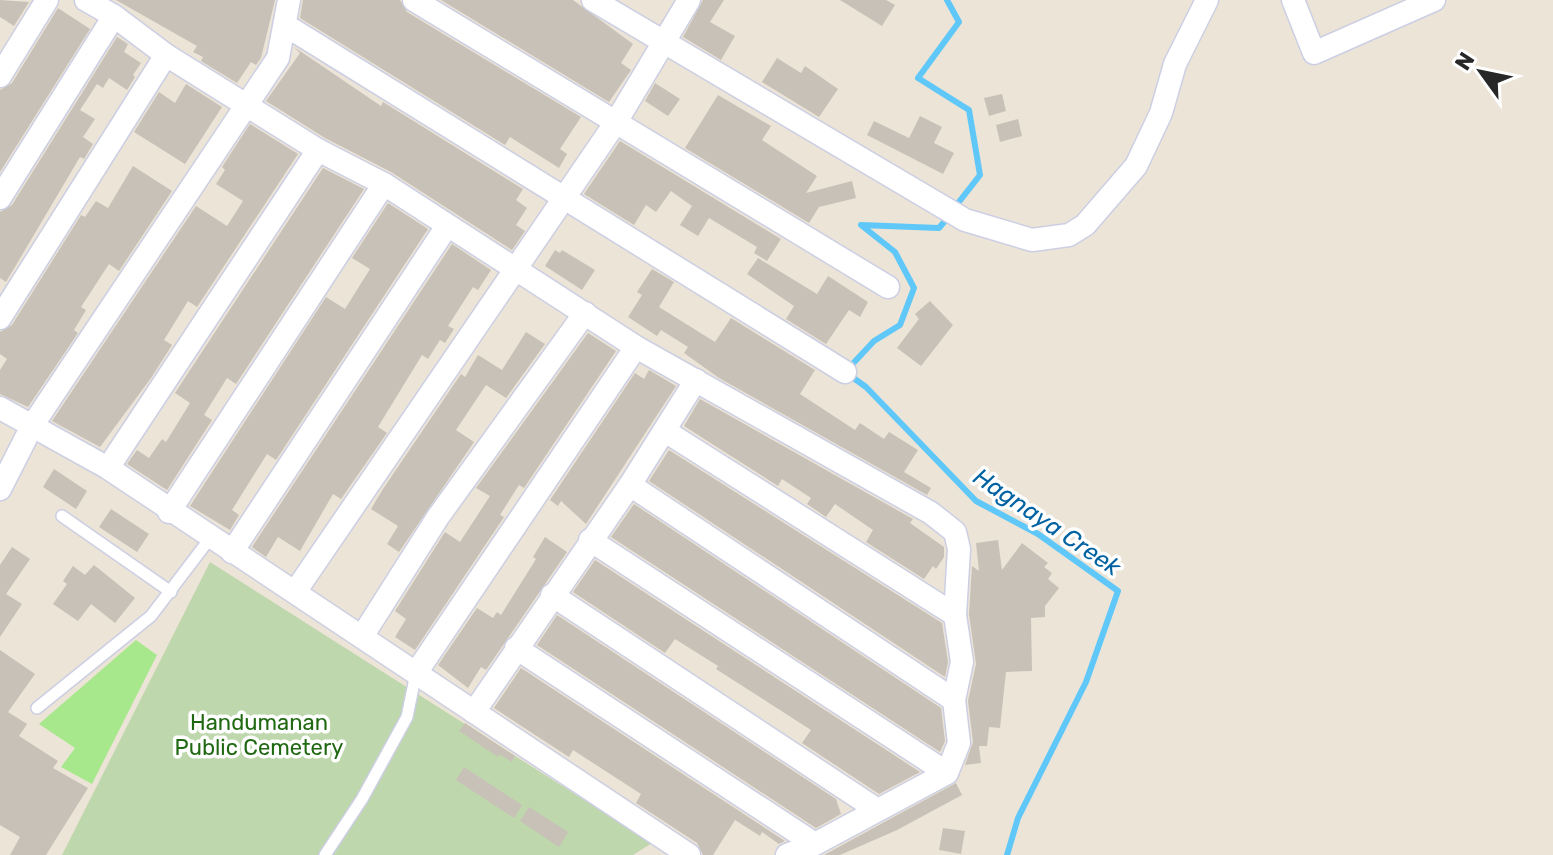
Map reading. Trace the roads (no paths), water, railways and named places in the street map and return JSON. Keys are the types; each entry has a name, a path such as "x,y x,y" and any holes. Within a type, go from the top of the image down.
{"street":[{"path":"0,76 47,0"},
{"path":"86,0 114,16 166,55 318,150 384,184 636,347 931,513 955,532 959,549 955,615 962,662 954,700 959,743 947,773 815,844 787,855"},
{"path":"0,489 32,426 278,58 289,0"},
{"path":"414,0 888,287"},
{"path":"593,0 965,220 1032,240 1069,235 1085,225 1136,166 1161,113 1175,64 1207,0"},
{"path":"295,592 616,122 689,0"},
{"path":"1293,0 1314,53 1434,0"},
{"path":"0,198 114,16"},
{"path":"285,25 845,372"},
{"path":"0,318 166,55"},
{"path":"108,468 318,150"},
{"path":"169,512 384,184"},
{"path":"232,552 447,226"},
{"path":"363,635 438,517 585,313"},
{"path":"416,673 636,347"},
{"path":"474,712 630,485 696,380"},
{"path":"0,408 108,468 169,512 363,635 689,855"},
{"path":"665,431 955,615"},
{"path":"630,485 954,700"},
{"path":"590,540 947,773"},
{"path":"552,595 876,809"},
{"path":"516,648 815,844"}],"lane":[{"path":"62,516 171,592"},
{"path":"37,708 151,616 211,537"},
{"path":"325,855 362,799 407,717 416,673"}],"waterway":[{"name":"Hagnaya Creek","path":"947,0 959,22 918,78 969,110 980,175 955,207"},
{"name":"Hagnaya Creek","path":"949,216 939,228 861,225 895,252 914,288 900,325 874,341 845,372 866,387 976,501 1038,534 1118,591 1086,682 1018,818 1007,855"}],"park label":[{"name":"Handumanan Public Cemetery","path":"259,734"}]}
